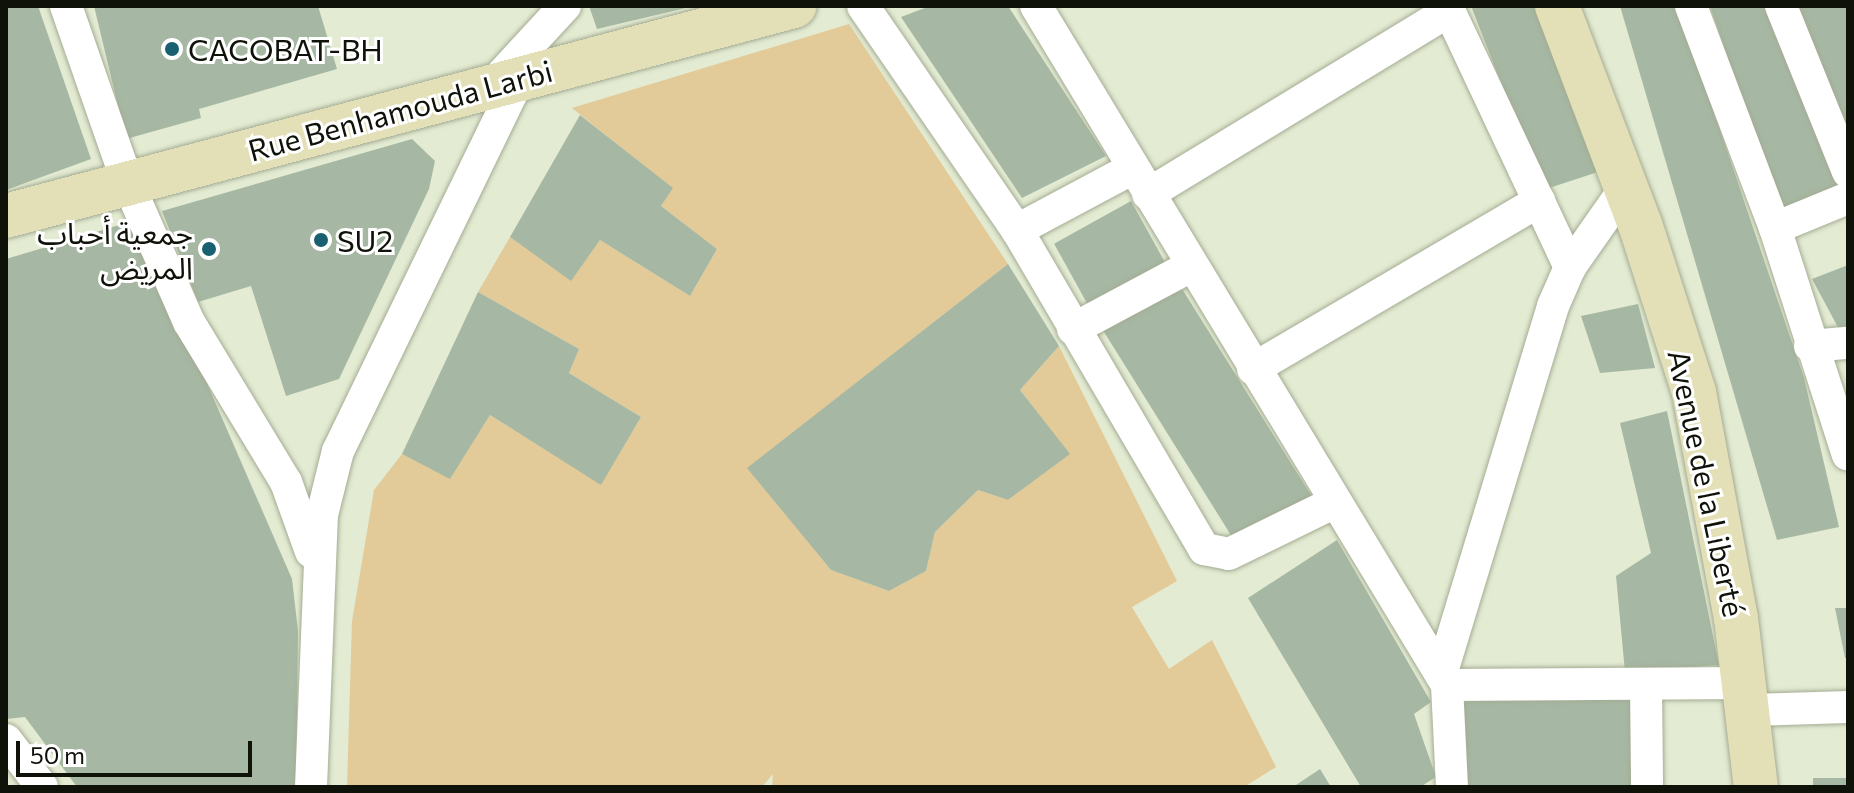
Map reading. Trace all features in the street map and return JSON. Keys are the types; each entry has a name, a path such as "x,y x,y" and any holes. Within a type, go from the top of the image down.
{"street":[{"path":"66,6 127,181 189,322 291,494 318,578"},
{"path":"311,787 322,515 338,451 506,82 565,6"},
{"name":"Rue Benhamouda Larbi","path":"6,216 127,181 794,6"},
{"path":"863,6 1017,230 1204,549 1229,554 1335,502"},
{"path":"1036,6 1444,680"},
{"name":"Avenue de la Liberté","path":"1557,6 1626,187 1694,392 1758,701 1779,787"},
{"name":"Avenue de la Liberté","path":"1587,6 1667,219 1718,390 1758,701 1756,787"},
{"path":"1691,6 1775,228 1810,346 1848,455"},
{"path":"1781,6 1848,172"},
{"path":"1017,230 1140,181 1448,9 1570,267"},
{"path":"1452,787 1444,680 1538,347 1570,267 1626,187"},
{"path":"1775,228 1848,198"},
{"path":"1253,369 1539,201"},
{"path":"1073,329 1191,266"},
{"path":"1810,346 1848,343"},
{"path":"1444,680 1646,684 1758,701 1848,707"},
{"path":"1646,684 1647,787"},
{"path":"6,740 42,787"}],"shaded area":[{"path":"849,24 1008,264 748,468 831,570 889,591 926,571 935,532 978,490 1008,500 1069,454 1020,390 1059,346 1177,581 1132,607 1169,669 1212,640 1276,767 1244,787 772,787 773,774 762,787 347,787 352,621 374,490 402,454 450,478 490,415 601,484 641,417 569,373 579,349 478,292 510,237 571,280 600,240 690,296 717,249 661,206 672,188 572,108"}],"building":[{"path":"6,6 38,6 91,159 6,190"},
{"name":"CACOBAT-BH","path":"94,6 318,6 337,69 199,109 201,118 126,139"},
{"path":"589,6 689,6 690,7 597,29"},
{"path":"930,6 1008,6 1106,156 1022,198 901,17"},
{"path":"1471,6 1545,6 1604,170 1543,190"},
{"path":"1620,6 1678,6 1804,378 1839,527 1777,540"},
{"path":"1710,6 1776,6 1844,187 1781,214"},
{"path":"1785,6 1848,6 1848,136"},
{"path":"580,115 673,188 661,206 717,249 690,296 600,240 571,281 510,237"},
{"name":"SU2","path":"412,139 435,161 429,189 339,379 286,396 251,286 198,302 162,211"},
{"path":"1131,201 1169,269 1092,312 1054,244"},
{"path":"136,220 292,579 298,631 296,787 77,787 25,717 6,719 6,259"},
{"path":"1008,264 1059,346 1020,390 1070,454 1008,500 978,490 935,532 926,571 889,591 831,570 747,468"},
{"path":"1848,265 1848,329 1840,331 1812,279"},
{"path":"1179,284 1316,503 1240,550 1104,331"},
{"path":"478,292 579,349 569,373 641,417 601,485 490,415 450,479 402,454"},
{"path":"1638,304 1655,368 1600,373 1581,316"},
{"path":"1667,411 1719,665 1625,672 1616,576 1651,553 1620,423"},
{"path":"1337,540 1431,702 1414,714 1436,777 1420,787 1361,787 1248,598"},
{"path":"1835,608 1848,608 1848,658 1845,658"},
{"path":"1637,690 1638,787 1462,787 1456,702"},
{"path":"1320,769 1331,787 1293,787"},
{"path":"1813,778 1848,778 1848,787 1813,787"}],"place":[{"name":"CACOBAT-BH","path":"172,49"},
{"name":"SU2","path":"321,240"},
{"name":"جمعية أحباب المريض","path":"209,249"}]}
